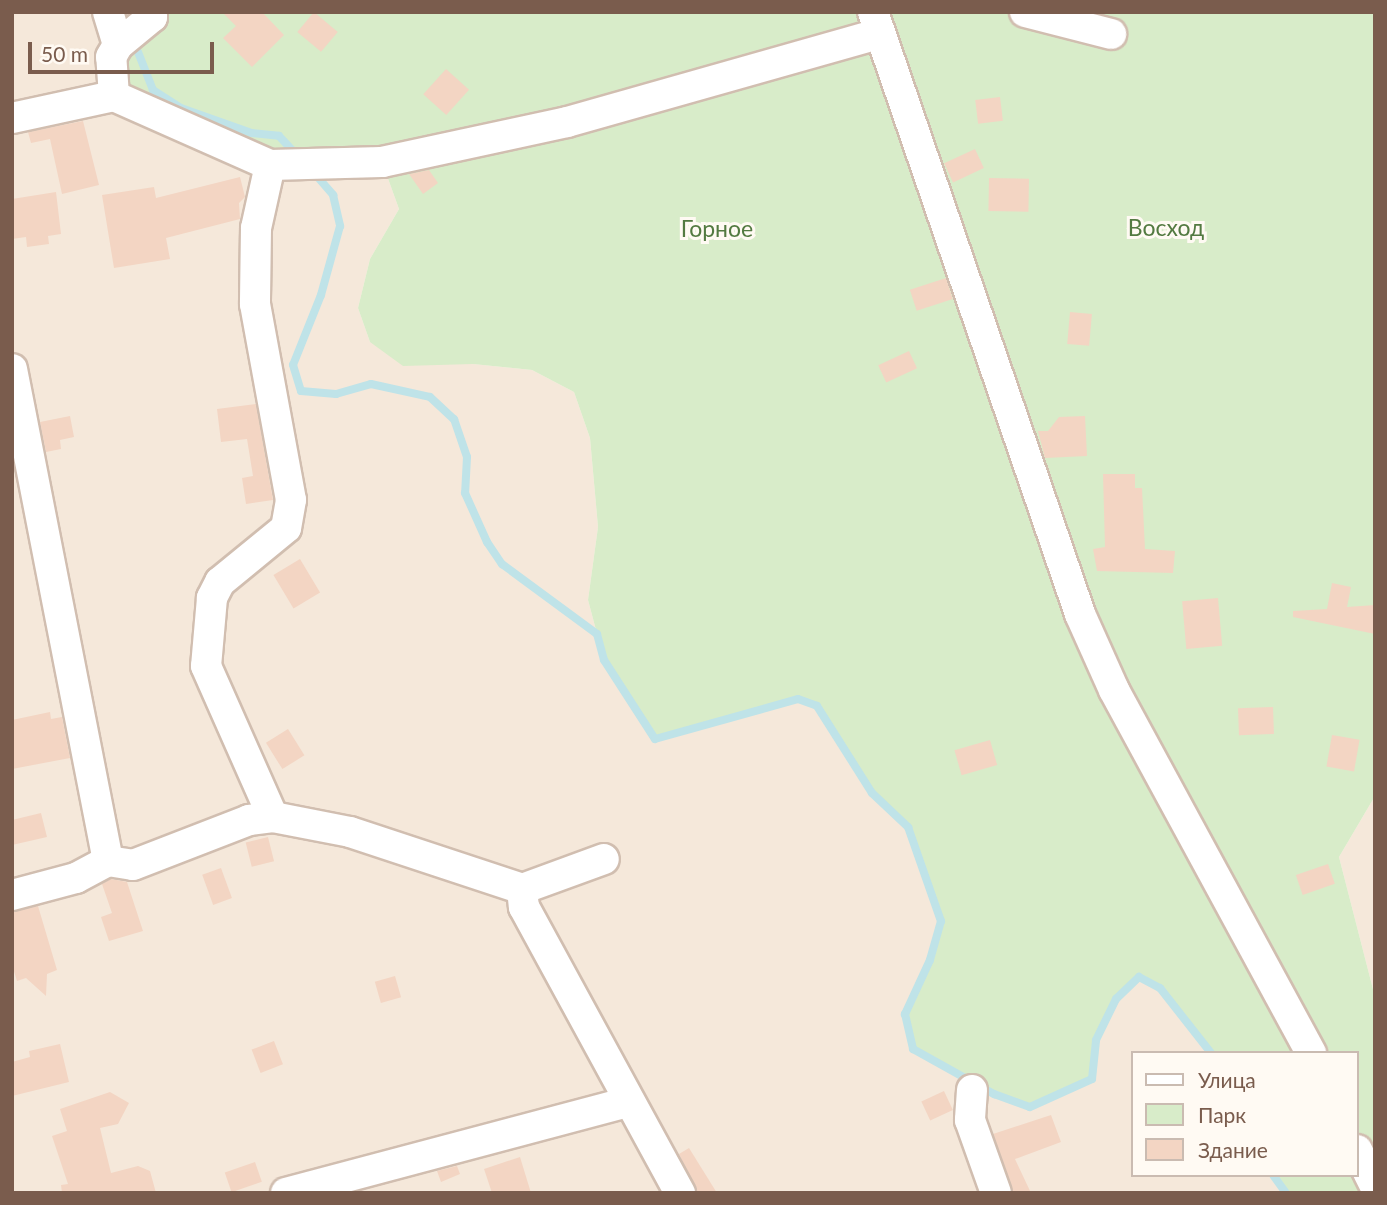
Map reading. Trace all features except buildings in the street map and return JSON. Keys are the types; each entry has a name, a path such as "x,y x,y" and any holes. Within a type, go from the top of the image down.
{"lane":[{"path":"108,12 118,45"},
{"path":"1025,12 1111,34"},
{"path":"114,96 111,57 118,45 154,14"},
{"path":"12,118 114,96 270,164 395,159 567,122 876,23 1080,614 1114,690 1310,1051"},
{"path":"270,164 256,228 255,304 291,500 286,528 219,582 212,598 205,666 273,817"},
{"path":"12,369 108,861"},
{"path":"12,895 76,878 108,861 133,865 249,820 273,817 350,832 522,890 604,859"},
{"path":"522,890 524,907 627,1102 680,1193"},
{"path":"972,1090 970,1120 996,1193"},
{"path":"286,1193 627,1102"},
{"path":"1359,1154 1375,1186"}],"shaded area":[{"path":"12,12 149,12 382,162 399,209 370,259 358,308 370,342 473,364 532,370 574,392 590,438 598,527 588,600 604,660 655,739 798,699 817,706 872,793 908,827 941,921 930,960 905,1014 913,1049 994,1094 1092,1079 1096,1040 1116,999 1139,977 1160,988 1209,1051 1132,1051 1132,1177 1274,1177 1286,1193 12,1193"},
{"path":"1375,796 1375,997 1339,857"}],"green space":[{"name":"Горное","path":"149,12 1375,12 1375,796 1339,857 1375,997 1375,1193 1286,1193 1274,1177 1359,1177 1359,1051 1209,1051 1161,988 1140,977 1116,999 1096,1040 1092,1079 1030,1107 994,1094 913,1049 905,1014 930,960 941,921 908,827 872,793 817,705 798,699 655,739 604,660 588,600 598,527 590,438 574,392 532,370 473,364 403,366 370,342 358,308 370,259 399,209 382,162 270,165 114,96 118,45"}],"waterway":[{"path":"138,52 153,90 181,108 252,133 279,136 295,153"},
{"path":"315,174 333,195 340,226 321,295 293,365 301,391 336,394 371,384 430,397 454,419 467,457 465,493 487,542 502,564 597,634 604,660 655,739 798,699 817,706 872,793 908,827 941,921 930,960 905,1014 913,1049 994,1094 1030,1107 1092,1079 1096,1040 1116,999 1139,977 1160,988 1209,1051"},
{"path":"1274,1177 1286,1193"}],"park label":[{"name":"Восход","path":"1166,227"}]}
